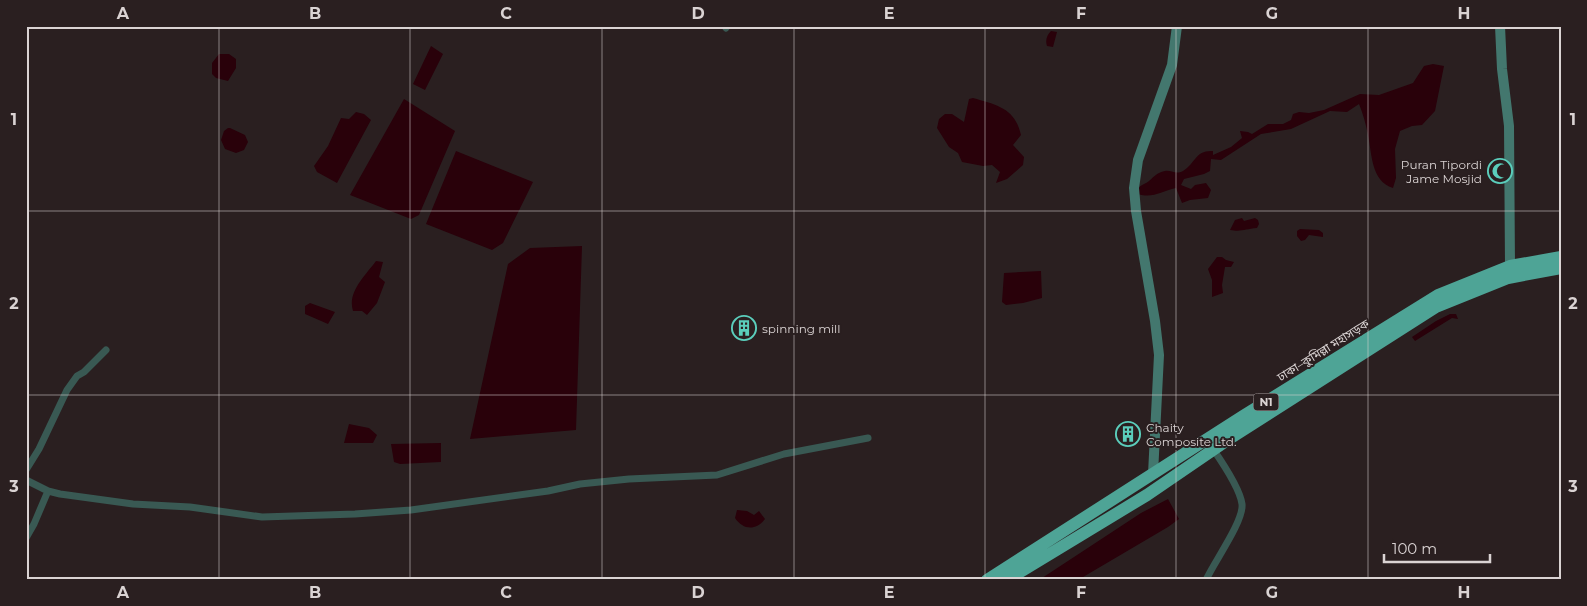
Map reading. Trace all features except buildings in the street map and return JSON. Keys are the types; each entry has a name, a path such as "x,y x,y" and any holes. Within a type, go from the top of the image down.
{"highway":[{"name":"ঢাকা–কুমিল্লা মহাসড়ক","path":"987,580 1243,416 1438,295 1507,271 1561,257"},
{"name":"ঢাকা–কুমিল্লা মহাসড়ক","path":"1007,580 1147,495 1213,449 1436,307 1507,271 1561,268"}],"street":[{"path":"1154,474 1159,355 1134,188 1138,160 1172,65 1177,26"},
{"path":"1500,26 1502,69 1509,126 1507,271"},
{"path":"26,470 39,449 67,390 77,376 84,372 106,350"},
{"path":"26,480 48,491 85,499 133,504 190,507 262,517 355,514 411,510 548,491 580,484 717,475 784,454 868,438"},
{"path":"1206,580 1241,515 1242,502 1228,472 1213,449"},
{"path":"26,538 48,491"}],"shaded area":[{"path":"1051,31 1057,32 1053,47 1046,44 1048,34"},
{"path":"431,46 443,54 425,90 413,84"},
{"path":"219,54 229,54 236,59 236,68 228,81 216,78 212,74 212,63"},
{"path":"1433,64 1444,66 1435,111 1422,125 1412,126 1400,131 1395,149 1396,178 1393,188 1380,179 1376,173 1359,104 1347,112 1330,111 1291,129 1261,134 1221,160 1211,159 1210,171 1184,179 1181,185 1191,189 1195,185 1206,183 1211,190 1208,198 1182,203 1176,188 1148,196 1138,194 1139,187 1156,175 1165,171 1183,171 1199,155 1207,151 1213,151 1213,155 1231,147 1242,138 1240,131 1252,134 1268,124 1283,124 1291,120 1293,114 1299,112 1309,113 1324,110 1360,94 1379,95 1413,83 1424,66"},
{"path":"973,98 997,106 1010,113 1021,135 1013,145 1024,157 1023,165 1007,179 996,183 1000,172 992,165 983,166 962,162 958,153 949,147 937,128 939,119 945,114 952,114 964,122 969,99"},
{"path":"404,99 455,131 419,215 411,219 350,195"},
{"path":"356,112 364,114 371,120 337,183 317,172 314,166 328,146 341,118 349,119"},
{"path":"228,128 245,135 248,142 244,150 236,153 225,149 221,140 224,131"},
{"path":"456,151 533,182 503,243 492,250 426,224"},
{"path":"1242,218 1244,221 1255,218 1258,220 1257,228 1241,231 1230,230 1235,220"},
{"path":"1300,229 1319,230 1323,233 1323,237 1309,235 1305,240 1301,241 1297,236 1297,231"},
{"path":"582,246 576,430 470,439 508,264 530,248"},
{"path":"1217,257 1234,262 1231,267 1225,267 1222,285 1223,293 1212,297 1212,280 1208,269"},
{"path":"376,261 383,262 379,277 385,282 377,303 367,315 362,311 353,311 353,297 358,284"},
{"path":"1041,271 1042,298 1006,305 1002,302 1004,273"},
{"path":"310,303 335,312 328,324 305,314 305,306"},
{"path":"1450,314 1456,314 1458,319 1452,318 1415,341 1412,337 1436,321"},
{"path":"349,424 369,428 377,435 373,443 344,443"},
{"path":"441,443 441,462 400,464 394,462 391,444"},
{"path":"1168,499 1179,519 1168,527 1078,580 1039,580 1141,513"},
{"path":"737,510 747,511 754,515 759,511 765,519 758,526 746,527 735,518"}],"place":[{"name":"Puran Tipordi Jame Mosjid","path":"1500,171"},
{"name":"spinning mill","path":"744,328"},
{"name":"Chaity Composite Ltd.","path":"1128,434"}]}
